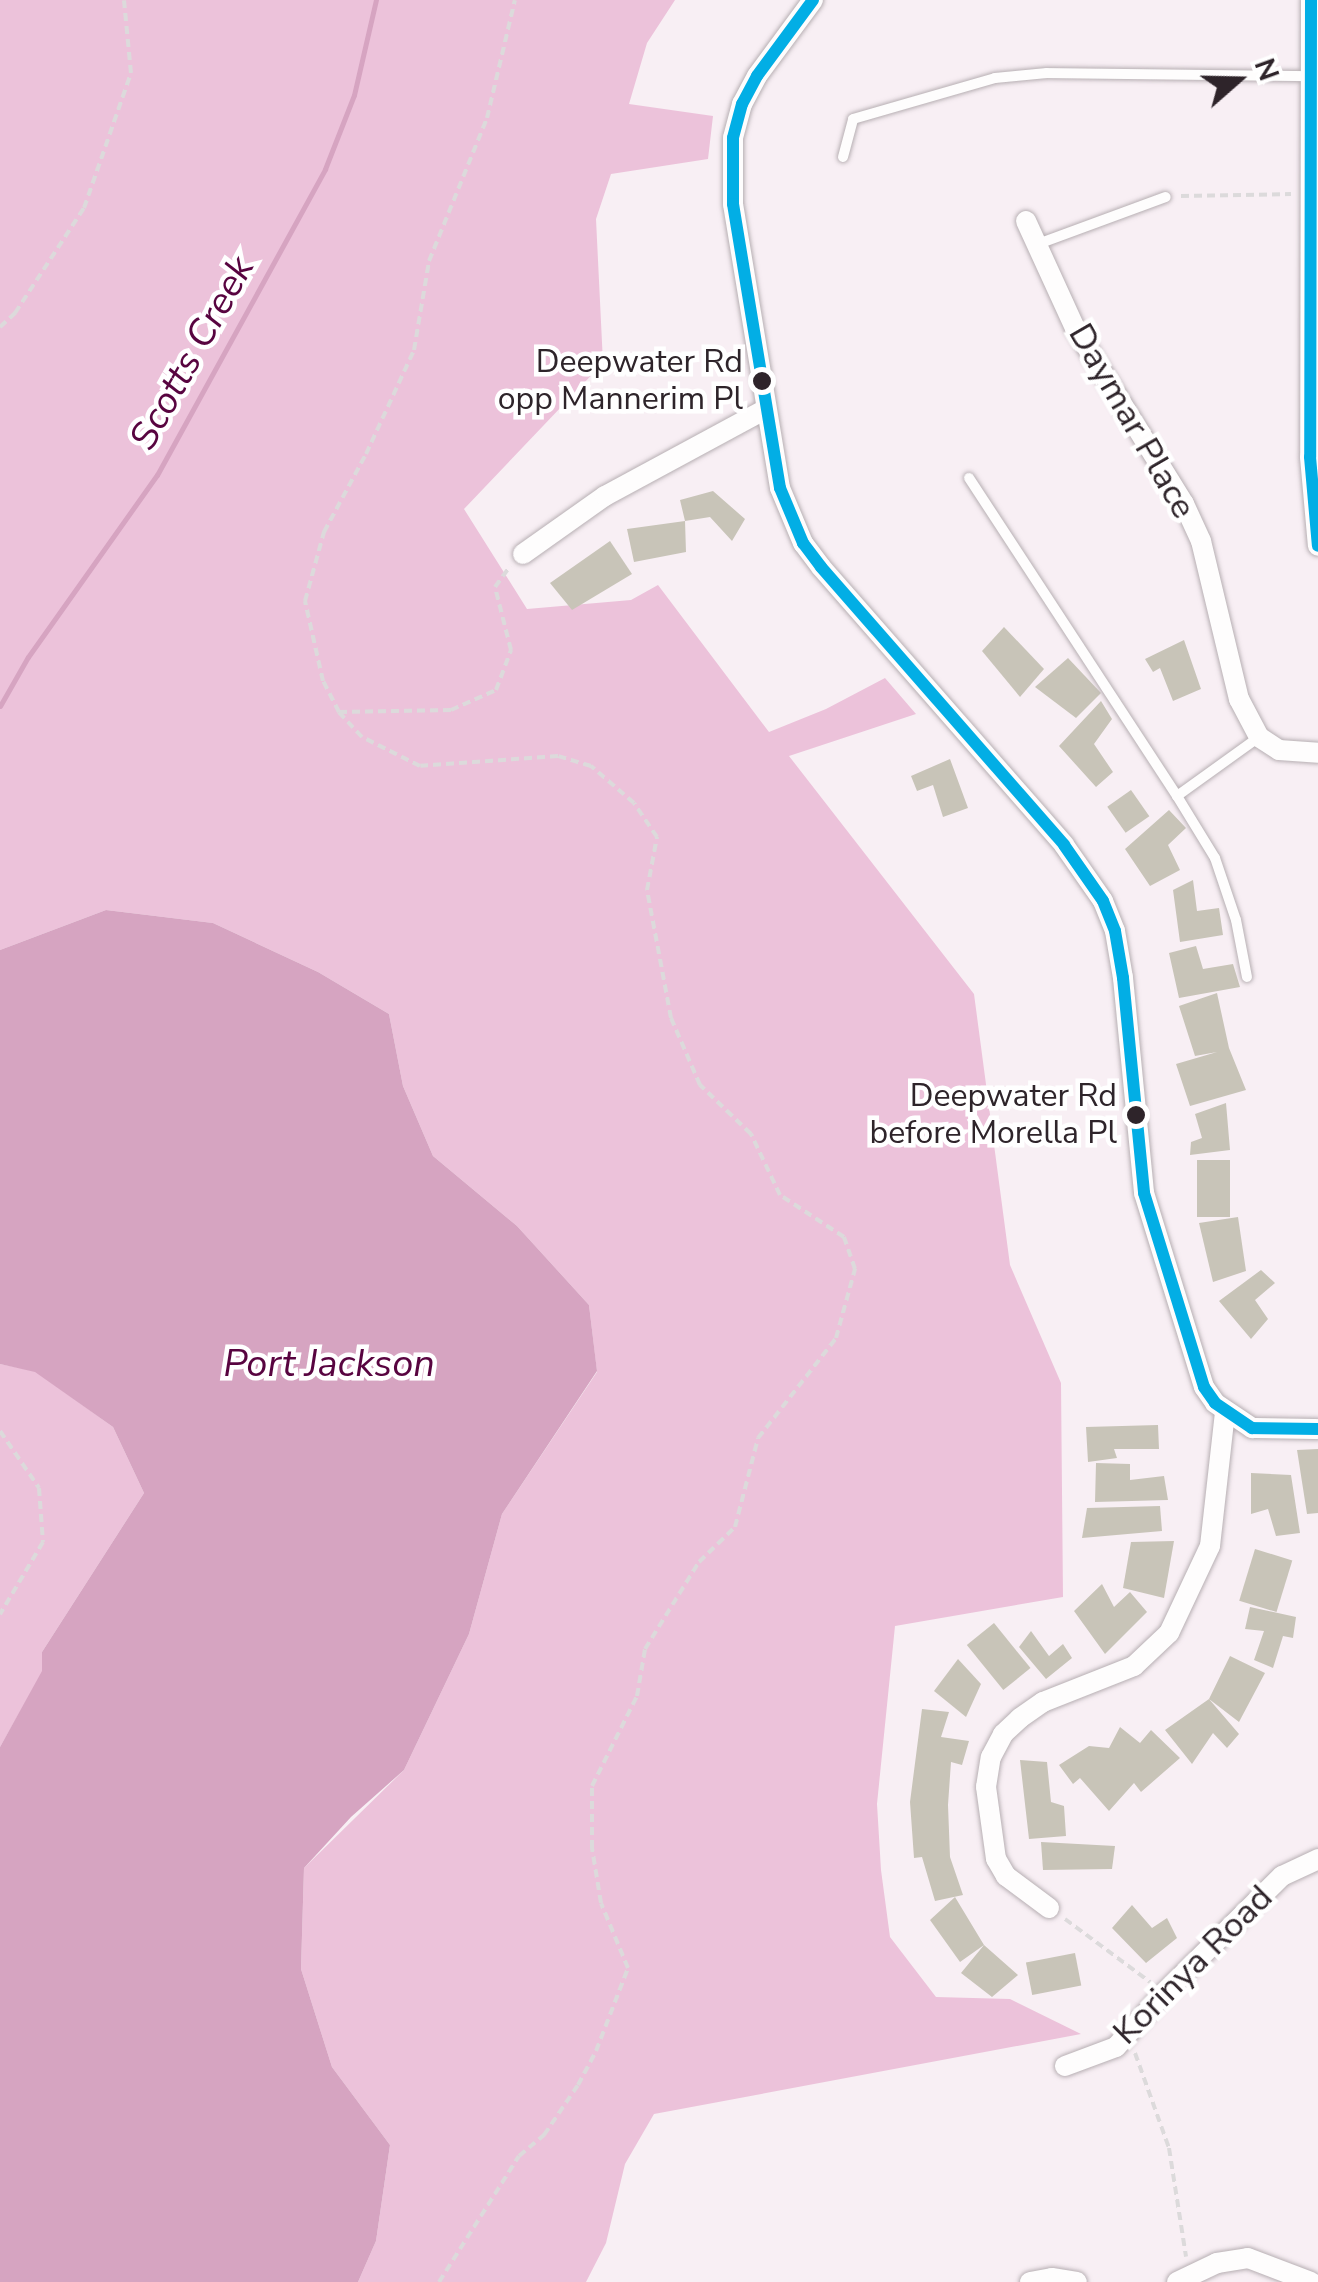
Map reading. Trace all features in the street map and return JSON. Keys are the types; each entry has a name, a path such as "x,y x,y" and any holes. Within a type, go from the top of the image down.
{"street":[{"path":"812,0 757,76 742,104 733,138 733,204 780,488 804,543 1064,845 1103,901 1122,966 1144,1193 1204,1387 1225,1412 1265,1431 1318,1428"},
{"path":"1311,0 1310,458 1318,546"},
{"name":"Daymar Place","path":"1026,220 1075,328 1184,504 1201,541 1239,699 1259,737"},
{"path":"523,554 605,496 766,409"},
{"path":"1259,737 1279,750 1318,753"},
{"path":"1049,1908 1006,1876 996,1859 986,1787 991,1757 1003,1734 1020,1718 1043,1702 1134,1666 1168,1632 1210,1546 1225,1412"},
{"name":"Korinya Road","path":"1065,2066 1116,2047 1164,1992 1282,1876 1318,1858"},
{"path":"1183,2279 1217,2263 1248,2258 1311,2282"},
{"path":"1030,2282 1052,2278 1077,2282"}],"lane":[{"path":"843,157 853,120 995,78 1047,73 1310,76"},
{"path":"1038,244 1166,197"},
{"path":"969,478 1215,858 1236,920 1247,978"},
{"path":"1177,796 1259,737"}],"path":[{"path":"0,327 15,313 84,208 131,73 124,0"},
{"path":"438,2282 519,2156 544,2135 578,2085 628,1968 601,1904 592,1848 592,1786 636,1696 646,1649 699,1562 734,1527 758,1438 836,1338 856,1270 844,1236 780,1195 751,1134 700,1085 671,1018 647,890 658,837 634,802 591,766 558,756 420,766 362,738 339,712 322,680 304,600 324,532 366,454 414,350 430,261 487,118 514,0"},
{"path":"1166,197 1311,194"},
{"path":"339,712 451,710 496,690 511,650 494,587 497,578 523,554"},
{"path":"0,1432 38,1488 43,1542 0,1614"},
{"path":"1049,1908 1164,1992"},
{"path":"1128,2035 1169,2148 1183,2279"}],"shaded area":[{"path":"0,0 675,0 647,43 629,104 713,116 708,159 611,174 596,219 603,363 464,509 527,609 631,600 658,585 769,732 826,709 885,678 916,714 789,756 974,994 1010,1265 1061,1383 1063,1597 895,1626 877,1804 881,1870 890,1937 936,1997 1010,1999 1081,2034 654,2114 625,2164 606,2243 586,2282 358,2282 376,2241 390,2145 332,2067 301,1969 304,1868 404,1770 469,1634 502,1514 597,1372 589,1305 517,1226 433,1156 403,1086 389,1014 318,972 213,923 106,910 0,950"},
{"path":"0,1364 35,1371 113,1427 144,1493 42,1652 43,1671 0,1747"}],"water":[{"name":"Port Jackson","path":"106,910 213,923 318,972 389,1014 403,1086 433,1156 517,1226 589,1305 597,1371 502,1514 469,1634 404,1770 351,1817 304,1868 301,1969 332,2067 390,2145 376,2241 358,2282 0,2282 0,1747 42,1671 42,1652 144,1493 113,1427 35,1372 0,1364 0,950"}],"building":[{"path":"713,491 745,519 732,541 710,517 685,521 680,500"},
{"path":"685,521 686,552 634,562 627,529"},
{"path":"610,541 632,574 572,610 550,583"},
{"path":"1004,627 1044,669 1020,697 982,651"},
{"path":"1184,640 1201,689 1173,701 1160,668 1153,672 1145,659"},
{"path":"1068,658 1101,693 1076,718 1035,687"},
{"path":"1101,701 1112,719 1094,744 1113,772 1096,787 1059,746"},
{"path":"950,759 968,808 943,817 933,785 917,791 911,776"},
{"path":"1131,790 1149,816 1126,833 1107,807"},
{"path":"1169,810 1186,828 1168,845 1180,870 1150,886 1125,849"},
{"path":"1193,880 1197,911 1219,908 1223,935 1180,942 1173,890"},
{"path":"1196,946 1203,969 1233,964 1240,987 1179,998 1169,953"},
{"path":"1217,993 1229,1048 1246,1090 1190,1106 1176,1064 1217,1052 1195,1056 1179,1006"},
{"path":"1226,1103 1230,1150 1190,1155 1191,1142 1202,1138 1195,1114"},
{"path":"1197,1160 1230,1160 1230,1217 1197,1217"},
{"path":"1238,1217 1246,1271 1213,1282 1199,1223"},
{"path":"1261,1270 1275,1283 1255,1300 1268,1319 1251,1339 1219,1301"},
{"path":"1158,1425 1159,1449 1114,1449 1117,1458 1088,1462 1086,1427"},
{"path":"1318,1449 1318,1513 1307,1514 1297,1450"},
{"path":"1096,1463 1130,1464 1130,1480 1164,1476 1168,1500 1095,1502"},
{"path":"1251,1473 1291,1475 1300,1533 1276,1536 1268,1509 1251,1514"},
{"path":"1160,1506 1162,1531 1082,1538 1087,1508"},
{"path":"1174,1541 1164,1598 1123,1588 1131,1542"},
{"path":"1255,1549 1292,1560 1277,1612 1239,1601"},
{"path":"1102,1584 1114,1607 1130,1592 1147,1612 1105,1654 1074,1611"},
{"path":"1250,1607 1296,1617 1293,1638 1283,1636 1273,1668 1254,1660 1264,1631 1245,1629"},
{"path":"994,1623 1031,1668 1003,1690 967,1645"},
{"path":"1031,1631 1049,1656 1063,1644 1072,1658 1046,1679 1019,1647"},
{"path":"1230,1656 1265,1673 1239,1722 1209,1699"},
{"path":"958,1659 981,1684 966,1717 934,1691"},
{"path":"1209,1699 1239,1734 1227,1748 1213,1733 1192,1764 1165,1730"},
{"path":"922,1709 949,1712 941,1737 969,1741 962,1765 951,1762 948,1805 950,1857 963,1895 935,1901 922,1857 914,1858 910,1802"},
{"path":"1120,1727 1140,1743 1151,1730 1180,1758 1141,1792 1134,1783 1109,1811 1080,1778 1073,1784 1059,1765 1089,1746 1109,1748"},
{"path":"1020,1760 1047,1762 1051,1802 1064,1806 1066,1836 1029,1839"},
{"path":"1041,1842 1115,1846 1112,1869 1043,1870"},
{"path":"955,1897 984,1945 960,1962 930,1920"},
{"path":"1132,1905 1152,1928 1167,1918 1177,1938 1146,1963 1112,1928"},
{"path":"984,1945 1018,1975 992,1997 961,1973"},
{"path":"1075,1953 1081,1985 1032,1995 1026,1963"}],"waterway":[{"name":"Scotts Creek","path":"0,706 28,657 157,475 325,169 354,95 376,0"}],"transit line":[{"path":"813,0 757,76 742,104 733,138 733,204 780,488 803,543 821,567 1064,845 1103,901 1115,931 1123,978 1144,1193 1204,1387 1215,1403 1252,1428 1318,1429"},
{"path":"1311,0 1310,457 1318,546"}],"place":[{"name":"Deepwater Rd opp Mannerim Pl","path":"762,381"},
{"name":"Deepwater Rd before Morella Pl","path":"1136,1115"}]}
